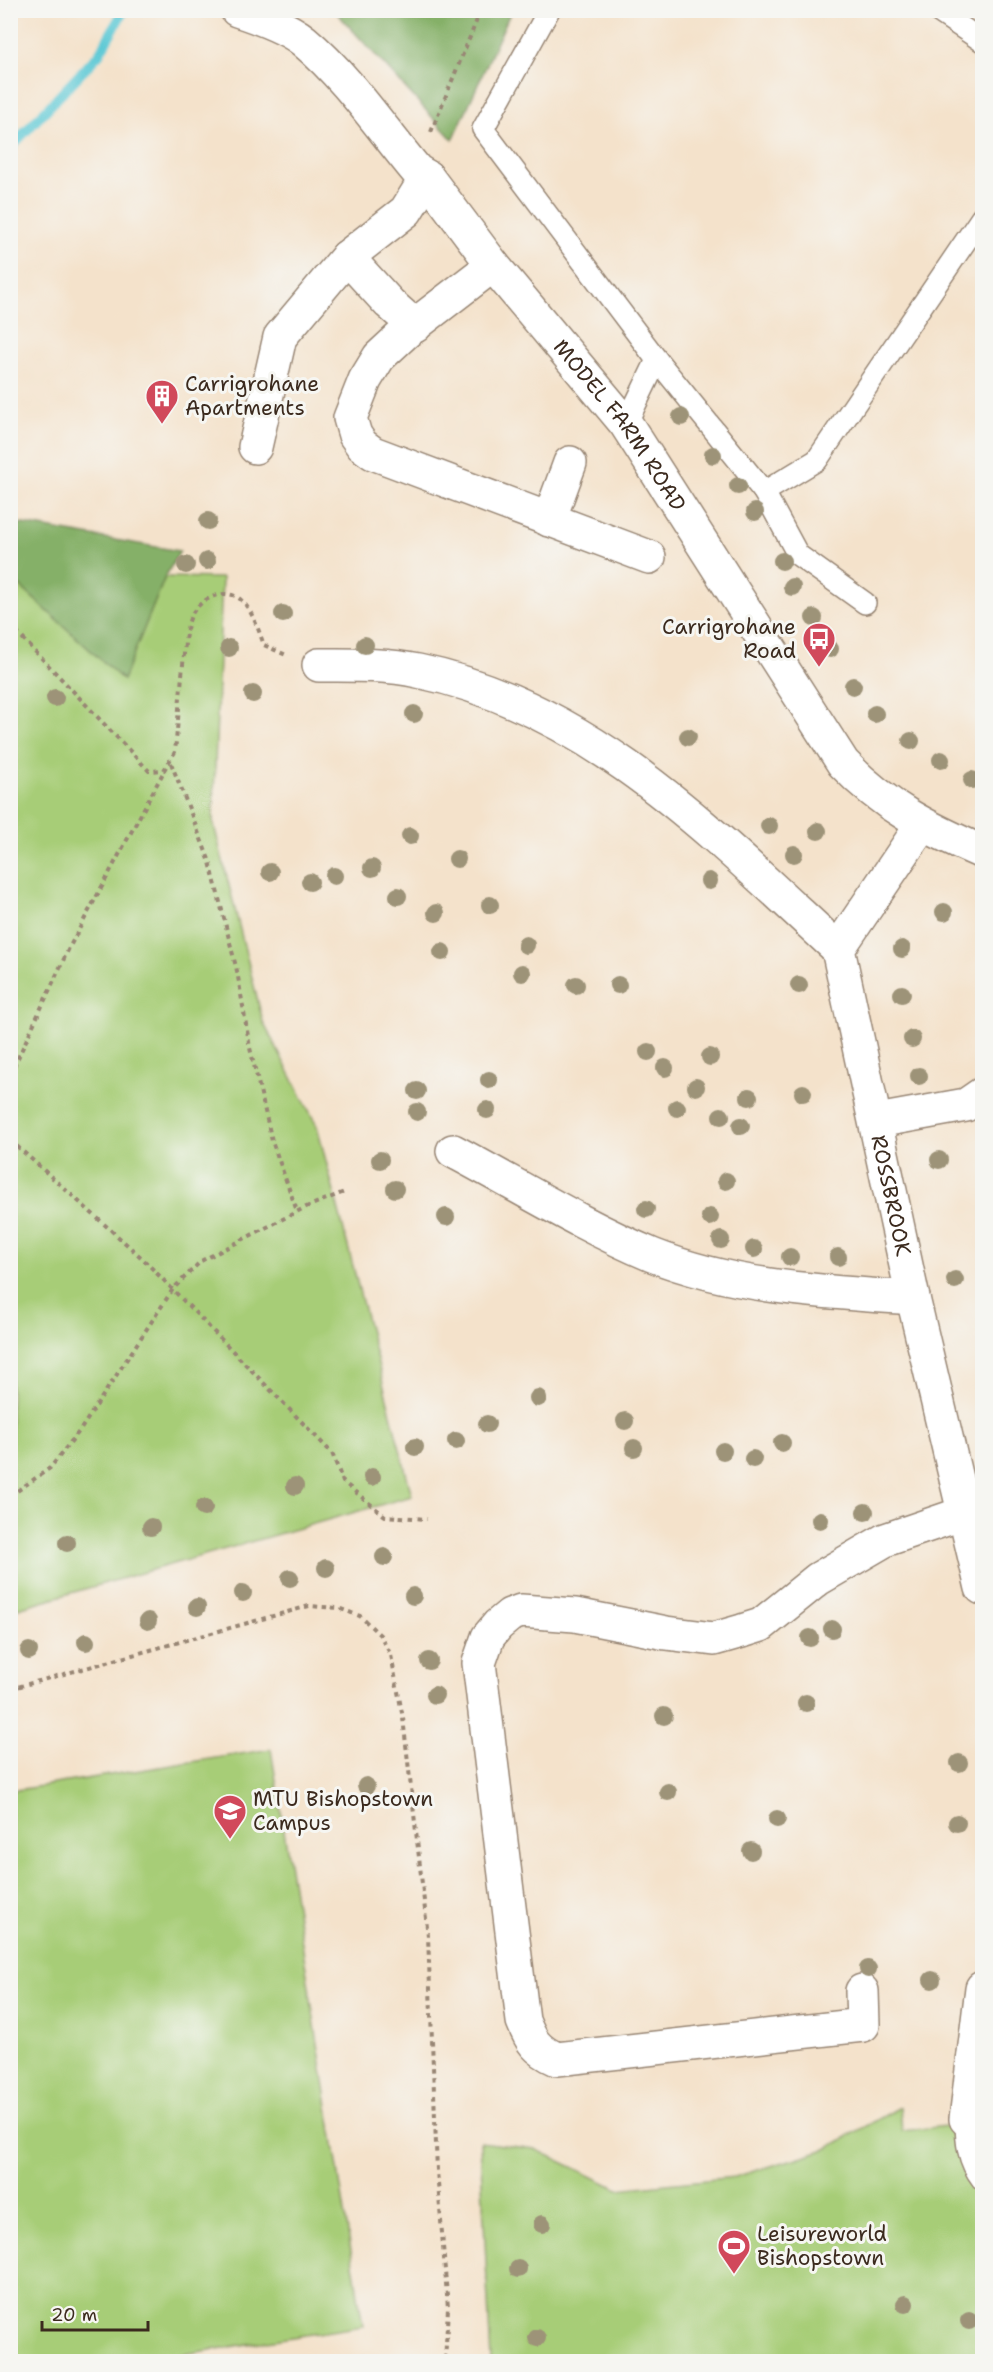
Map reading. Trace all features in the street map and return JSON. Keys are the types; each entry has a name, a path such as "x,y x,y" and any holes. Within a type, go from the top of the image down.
{"street":[{"name":"MODEL FARM ROAD","path":"237,10 254,15 302,40 334,70 626,424 843,763 868,790 922,825 982,852"},
{"path":"255,447 280,336 347,257 406,211 422,174"},
{"path":"347,257 389,303 415,326"},
{"path":"493,265 379,357 365,380 350,418 355,435 362,445 373,453 649,557"},
{"path":"549,520 570,463"},
{"path":"319,665 385,666 420,671 517,702 574,732 632,767 683,808 838,949 922,825"},
{"name":"ROSSBROOK","path":"838,949 877,1121 913,1298 973,1510 982,1588"},
{"path":"877,1121 966,1105 982,1094"},
{"path":"453,1151 584,1222 653,1255 773,1287 913,1298"},
{"path":"862,1991 863,2025 557,2059 540,2052 532,2043 524,2021 479,1663 485,1643 498,1625 510,1615 520,1611 575,1615 714,1640 761,1625 818,1579 885,1539 973,1510"},
{"path":"966,2119 982,1988"}],"lane":[{"path":"549,10 483,129 657,360 764,492 798,555 865,603"},
{"path":"936,10 982,41"},
{"path":"764,492 817,460 982,217"},
{"path":"626,424 657,360"},
{"path":"966,2119 966,2139 970,2158 982,2179"}],"path":[{"path":"422,174 481,10"},
{"path":"10,1075 69,948 175,752 186,632 192,613 201,603 216,595 230,594 240,599 254,618 264,645 319,665"},
{"path":"10,625 149,771 164,770"},
{"path":"170,762 210,862 237,970 250,1048 272,1142 297,1211"},
{"path":"10,1140 172,1289 332,1453 344,1482 385,1516 427,1519"},
{"path":"10,1496 50,1468 81,1429 172,1289 201,1261 297,1211 347,1191"},
{"path":"10,1689 309,1606 338,1608 360,1616 380,1635 391,1655 403,1718 428,1936 437,2171 448,2308 445,2361"}],"green space":[{"path":"335,11 511,11 453,140"},
{"path":"11,522 180,551 165,577 123,680 11,578"},
{"path":"165,577 222,578 213,821 263,1022 317,1126 412,1496 11,1610 11,578 123,679"},
{"path":"271,1749 363,2326 140,2361 11,2361 11,1791"},
{"name":"Leisureworld Bishopstown","path":"900,2107 902,2131 982,2122 982,2361 491,2361 480,2142 535,2149 618,2189 735,2177 826,2149"}],"waterway":[{"path":"10,148 99,54 124,10"}],"place":[{"name":"Carrigrohane Apartments","path":"162,425"},
{"name":"Carrigrohane Road","path":"819,668"},
{"name":"MTU Bishopstown Campus","path":"230,1840"},
{"name":"Leisureworld Bishopstown","path":"734,2275"}]}
